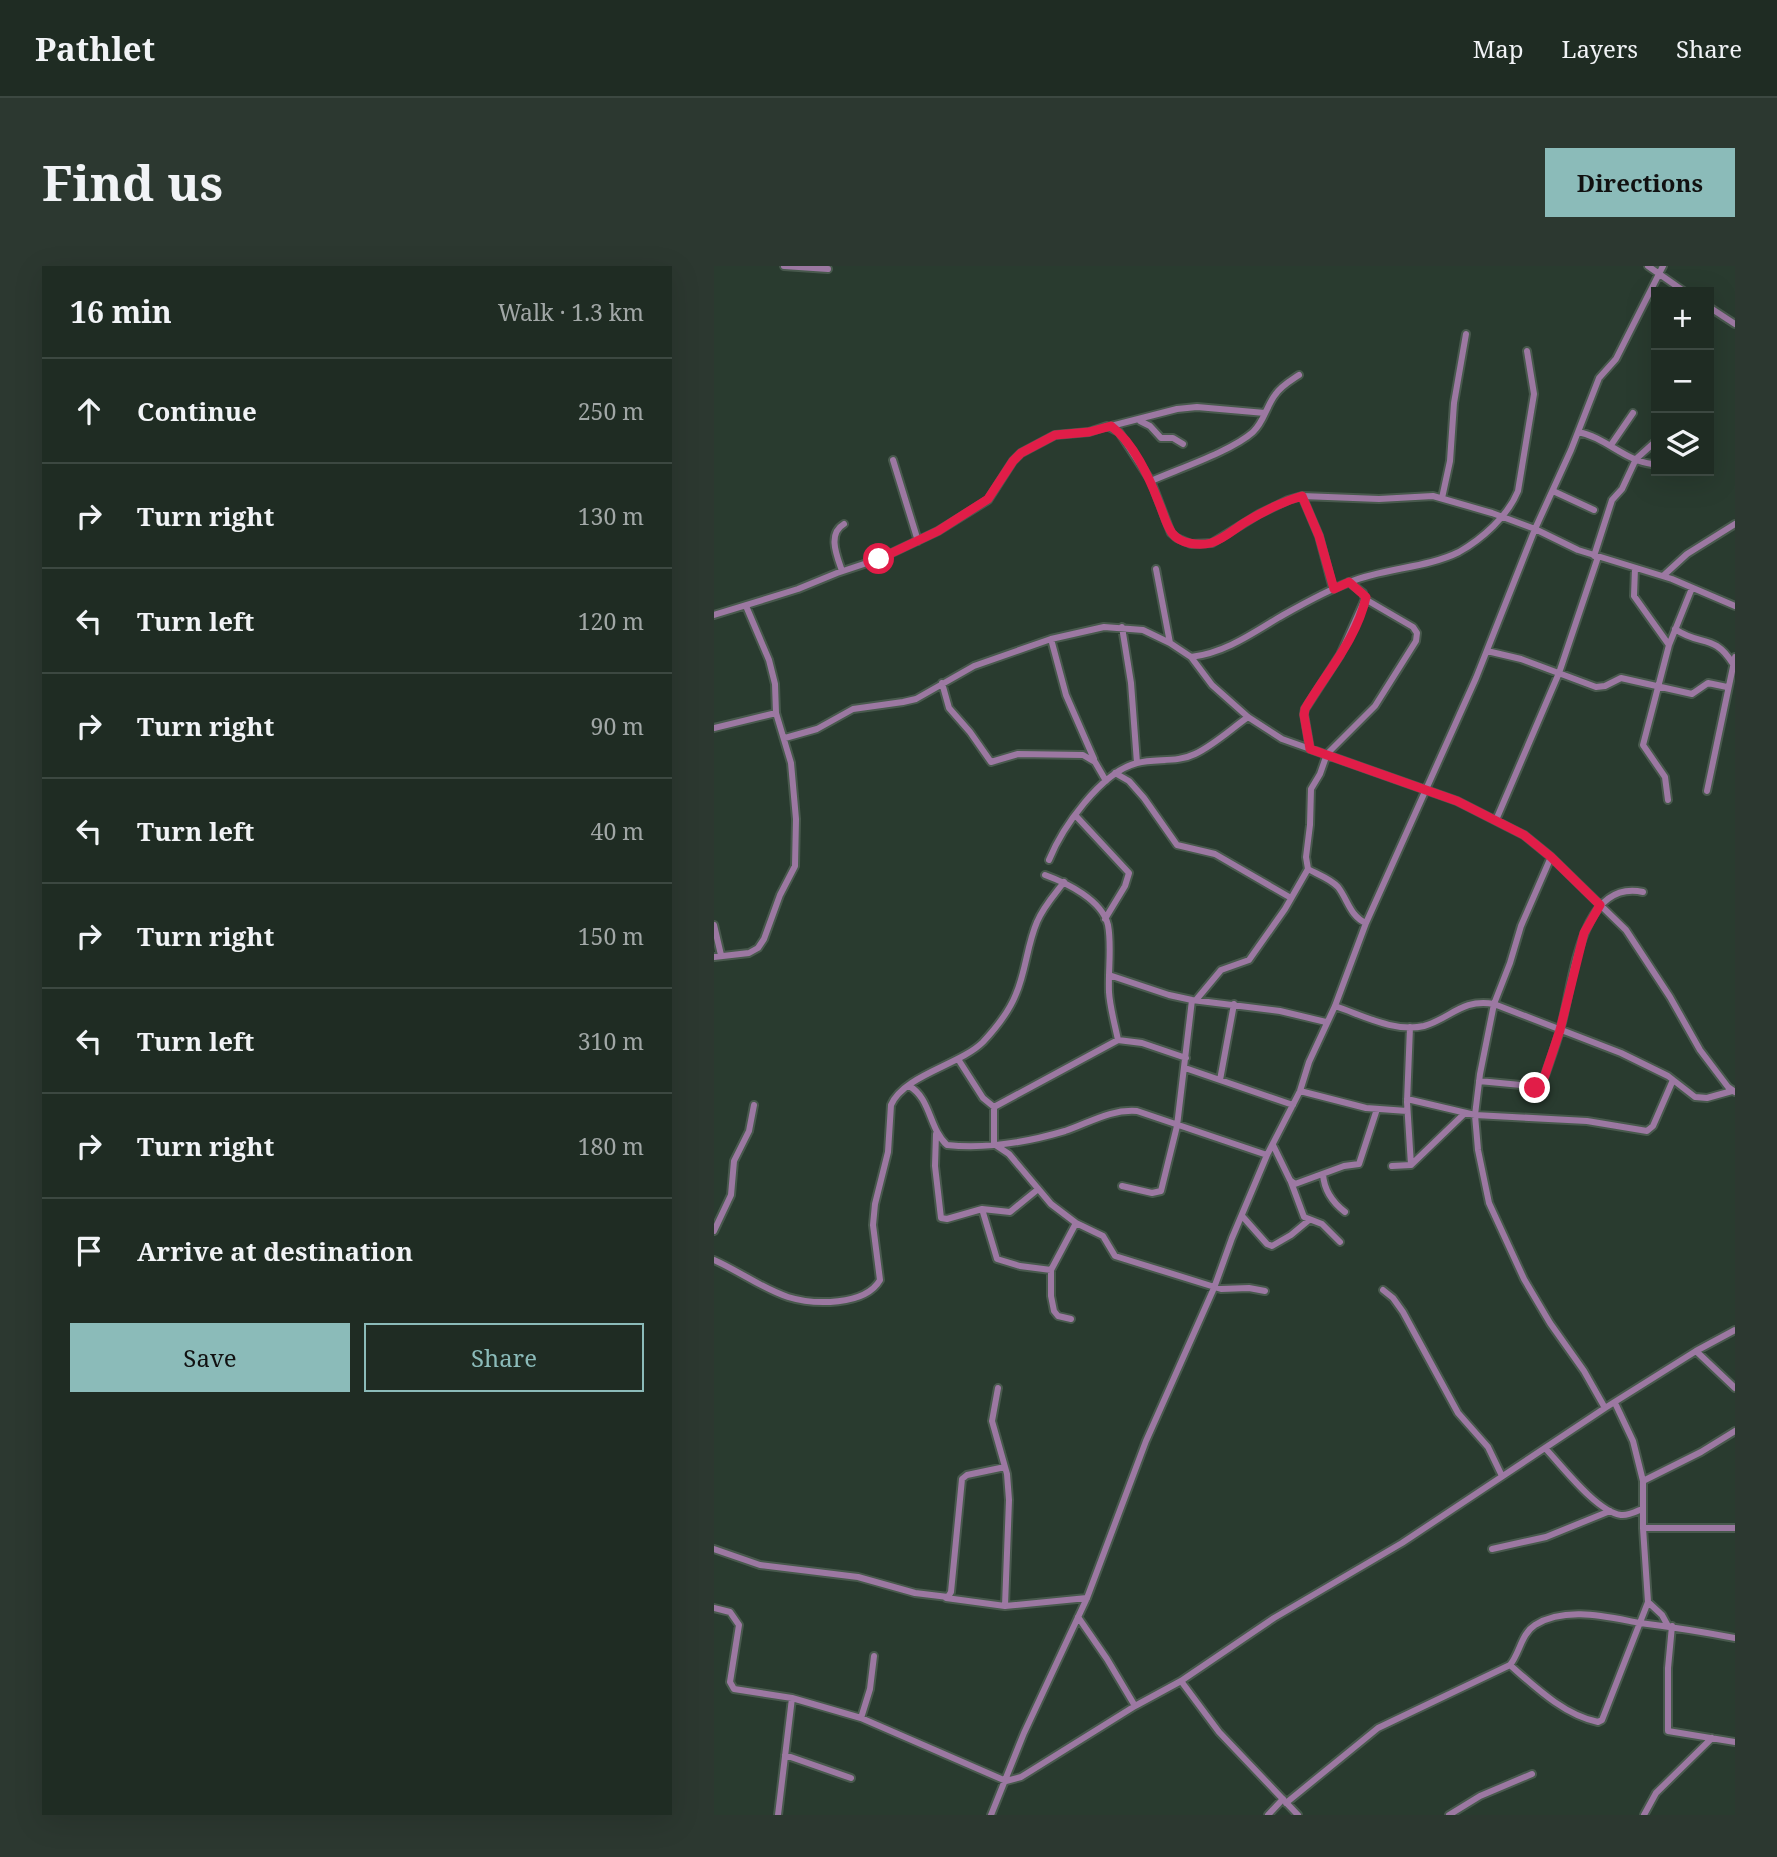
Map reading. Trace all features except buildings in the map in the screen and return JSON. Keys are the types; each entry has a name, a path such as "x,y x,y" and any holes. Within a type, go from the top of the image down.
{"street":[{"path":"784,266 828,269"},
{"path":"1648,266 1678,287"},
{"path":"991,1815 1024,1733 1087,1598 1146,1441 1214,1288 1267,1155 1300,1091 1366,923 1487,651 1599,378 1615,359 1663,266"},
{"path":"1714,310 1735,324"},
{"path":"1443,498 1450,461 1454,403 1466,334"},
{"path":"1191,657 1203,656 1234,645 1294,609 1349,582 1458,552 1493,526 1513,502 1518,491 1534,394 1527,351"},
{"path":"1151,481 1232,446 1251,434 1261,423 1274,396 1283,385 1299,375"},
{"path":"714,615 879,559 918,541 988,499 1021,453 1055,435 1089,432 1177,409 1197,407 1265,412"},
{"path":"1611,445 1633,413"},
{"path":"1138,420 1150,426 1161,438 1173,438 1183,444"},
{"path":"1111,426 1125,438 1151,481 1171,533 1191,544 1203,544 1222,538 1259,514 1302,496 1379,499 1422,495 1443,498 1502,516 1596,556 1663,576 1735,606"},
{"path":"1578,432 1592,435 1636,459 1651,464"},
{"path":"1496,820 1559,673 1612,500 1622,489 1636,459 1651,446"},
{"path":"893,460 918,541"},
{"path":"1553,491 1594,510"},
{"path":"1302,496 1319,536 1334,589"},
{"path":"842,571 835,538 836,530 844,524"},
{"path":"1663,576 1687,554 1735,524"},
{"path":"1635,568 1634,596 1669,645"},
{"path":"1156,569 1170,643"},
{"path":"1122,1186 1152,1193 1161,1191 1177,1126 1194,1000 1221,970 1249,961 1270,933 1308,869 1306,857 1311,789 1327,754 1375,706 1416,641 1417,633 1413,627 1366,599 1363,593 1349,582"},
{"path":"1668,800 1665,776 1643,745 1669,645 1692,588"},
{"path":"1310,749 1305,709 1340,655 1366,599"},
{"path":"714,925 717,956 749,953 758,948 795,866 794,788 785,738 775,713 775,684 769,660 746,606"},
{"path":"785,738 817,729 853,709 916,699 974,666 1051,639 1104,627 1143,630 1191,657 1212,685 1248,717 1282,738 1457,801 1524,835 1551,857 1631,936 1700,1050 1733,1091 1707,1098 1695,1097 1673,1080 1621,1053 1485,1002 1461,1006 1426,1025 1410,1027 1394,1026 1335,1006"},
{"path":"1122,627 1131,683 1137,763"},
{"path":"1675,629 1689,637 1717,644 1734,660 1707,791"},
{"path":"1051,639 1066,695 1095,762 1106,780"},
{"path":"1487,651 1521,659 1596,687 1605,686 1621,678 1688,694 1696,692 1708,683 1727,687"},
{"path":"942,683 949,708 991,762 1027,753 1083,755 1095,762"},
{"path":"714,728 775,713"},
{"path":"1049,860 1058,838 1106,780 1115,773 1137,763 1181,759 1194,754 1248,717"},
{"path":"1115,773 1129,781 1144,798 1177,845 1215,855 1291,898"},
{"path":"1076,816 1129,873 1125,886 1105,919"},
{"path":"1551,857 1521,926 1494,1004 1475,1115 1478,1150 1489,1203 1524,1279 1605,1408"},
{"path":"1308,869 1332,882 1354,916 1366,923"},
{"path":"1045,875 1064,882 1086,897 1108,924 1109,994 1118,1040"},
{"path":"714,1260 794,1298 844,1300 865,1296 873,1291 880,1280 873,1234 875,1204 888,1152 891,1105 900,1091 981,1044 999,1024 1017,992 1035,925 1064,882"},
{"path":"1479,1081 1541,1087 1560,1030 1584,933 1600,905 1619,892 1643,892"},
{"path":"1109,975 1169,995 1280,1011 1326,1022"},
{"path":"1220,1080 1234,1004"},
{"path":"1410,1027 1407,1111 1411,1166"},
{"path":"994,1107 1118,1040 1142,1043 1186,1058"},
{"path":"958,1059 983,1098 994,1107"},
{"path":"1185,1068 1293,1105"},
{"path":"1407,1099 1475,1115 1587,1121 1647,1131 1653,1126 1673,1080"},
{"path":"909,1086 919,1094 936,1133 947,1145 994,1144 1044,1136 1068,1130 1092,1119 1129,1110 1267,1155"},
{"path":"1300,1091 1377,1109 1407,1111"},
{"path":"714,1231 731,1195 734,1161 749,1131 754,1105"},
{"path":"994,1107 994,1144"},
{"path":"1291,1182 1301,1183 1343,1166 1360,1164 1377,1109"},
{"path":"1392,1166 1411,1166 1465,1113"},
{"path":"936,1133 935,1166 940,1216 947,1219 982,1209 1013,1211 1037,1190"},
{"path":"994,1144 1009,1154 1051,1204 1076,1223 1103,1236 1113,1255 1118,1258 1226,1291 1249,1288 1265,1291"},
{"path":"1273,1145 1291,1182 1301,1212 1309,1220 1322,1224 1340,1242"},
{"path":"1322,1174 1325,1188 1337,1206 1345,1212"},
{"path":"982,1209 997,1259 1020,1266 1051,1270"},
{"path":"1243,1217 1267,1244 1272,1246 1309,1220"},
{"path":"1071,1319 1058,1316 1054,1311 1051,1270 1076,1223"},
{"path":"1383,1290 1404,1312 1458,1413 1488,1447 1502,1476"},
{"path":"714,1608 730,1612 739,1625 730,1682 740,1691 792,1698 861,1718 1006,1781 1021,1777 1038,1769 1135,1706 1181,1681 1274,1618 1402,1543 1605,1408 1735,1329"},
{"path":"1696,1351 1735,1388"},
{"path":"998,1388 992,1421 1009,1500 1005,1606"},
{"path":"1510,1665 1576,1715 1598,1722 1602,1720 1648,1602 1642,1509 1643,1481 1633,1441 1615,1403"},
{"path":"1643,1481 1701,1452 1735,1431"},
{"path":"1545,1448 1598,1503 1610,1511 1621,1515 1642,1509"},
{"path":"944,1597 951,1592 962,1479 968,1475 1004,1467"},
{"path":"1492,1549 1546,1536 1610,1511"},
{"path":"1643,1528 1735,1528"},
{"path":"714,1549 760,1565 858,1577 915,1593 1005,1606 1087,1598"},
{"path":"1648,1602 1670,1626 1667,1729 1669,1732 1735,1742"},
{"path":"1268,1815 1378,1728 1510,1665 1528,1630 1554,1617 1590,1615 1735,1638"},
{"path":"1078,1617 1107,1658 1135,1706"},
{"path":"861,1718 869,1697 874,1656"},
{"path":"1181,1681 1219,1732 1298,1815"},
{"path":"778,1815 792,1698"},
{"path":"1644,1815 1656,1793 1712,1738"},
{"path":"785,1755 851,1777"},
{"path":"1449,1815 1480,1796 1532,1773"}],"route":[{"path":"879,559 938,531 972,511 988,499 1021,453 1055,435 1081,434 1107,426 1111,426 1125,438 1151,481 1171,533 1191,544 1203,544 1222,538 1259,514 1302,496 1319,536 1334,589 1349,582 1366,597 1340,655 1305,709 1310,749 1457,801 1524,835 1551,857 1600,905 1584,933 1548,1068 1541,1087 1535,1088"}]}
